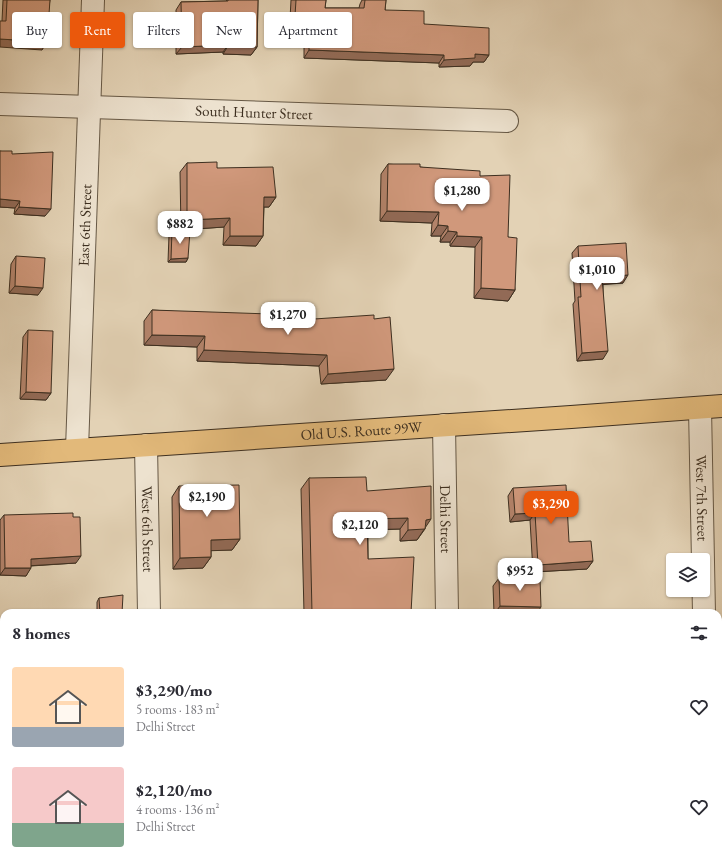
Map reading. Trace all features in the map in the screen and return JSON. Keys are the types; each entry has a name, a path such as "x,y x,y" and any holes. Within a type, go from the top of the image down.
{"main road":[{"name":"Old U.S. Route 99W","path":"0,454 578,417 722,406"}],"street":[{"name":"East 6th Street","path":"77,450 93,0"},
{"name":"South Hunter Street","path":"0,104 507,121"},
{"name":"West 7th Street","path":"700,408 704,609"},
{"name":"Delhi Street","path":"444,425 447,609"},
{"name":"West 6th Street","path":"146,445 149,609"}],"building":[{"path":"7,0 50,0 49,12 12,12 12,40 0,39 0,21 6,21"},
{"path":"258,0 257,47 256,12 202,12 202,46 194,46 194,12 181,12 181,2"},
{"path":"296,0 326,0 325,8 364,8 365,0 386,0 385,10 424,11 424,24 489,28 489,55 475,54 475,58 444,60 444,55 309,50 309,48 352,48 352,12 295,12"},
{"path":"0,151 12,151 12,154 53,152 51,209 19,207 20,201 0,199"},
{"path":"217,162 217,168 273,167 276,197 264,197 263,236 230,236 230,218 187,220 187,163"},
{"path":"388,164 420,164 420,167 480,171 480,176 510,175 508,237 517,238 515,290 481,288 482,237 457,236 457,232 448,231 448,226 438,225 439,212 387,211"},
{"path":"172,231 190,231 188,258 171,259"},
{"path":"626,243 628,275 602,277 608,351 582,353 578,297 581,297 578,246"},
{"path":"16,256 45,258 43,288 15,286"},
{"path":"152,310 299,315 299,320 374,315 374,319 390,317 394,369 328,374 327,355 204,350 205,336 152,335"},
{"path":"28,330 53,331 51,393 26,392"},
{"path":"366,477 367,491 431,486 431,519 426,520 425,529 408,530 408,518 367,519 368,559 414,557 411,609 312,609 309,478"},
{"path":"239,485 240,539 211,540 211,557 180,558 179,486"},
{"path":"566,485 569,542 591,541 593,561 538,565 535,513 515,514 513,488"},
{"path":"73,513 73,517 80,517 81,556 31,559 31,568 5,568 4,515"},
{"path":"499,578 540,579 541,607 500,606"},
{"path":"123,595 122,609 100,609 99,598"}]}
